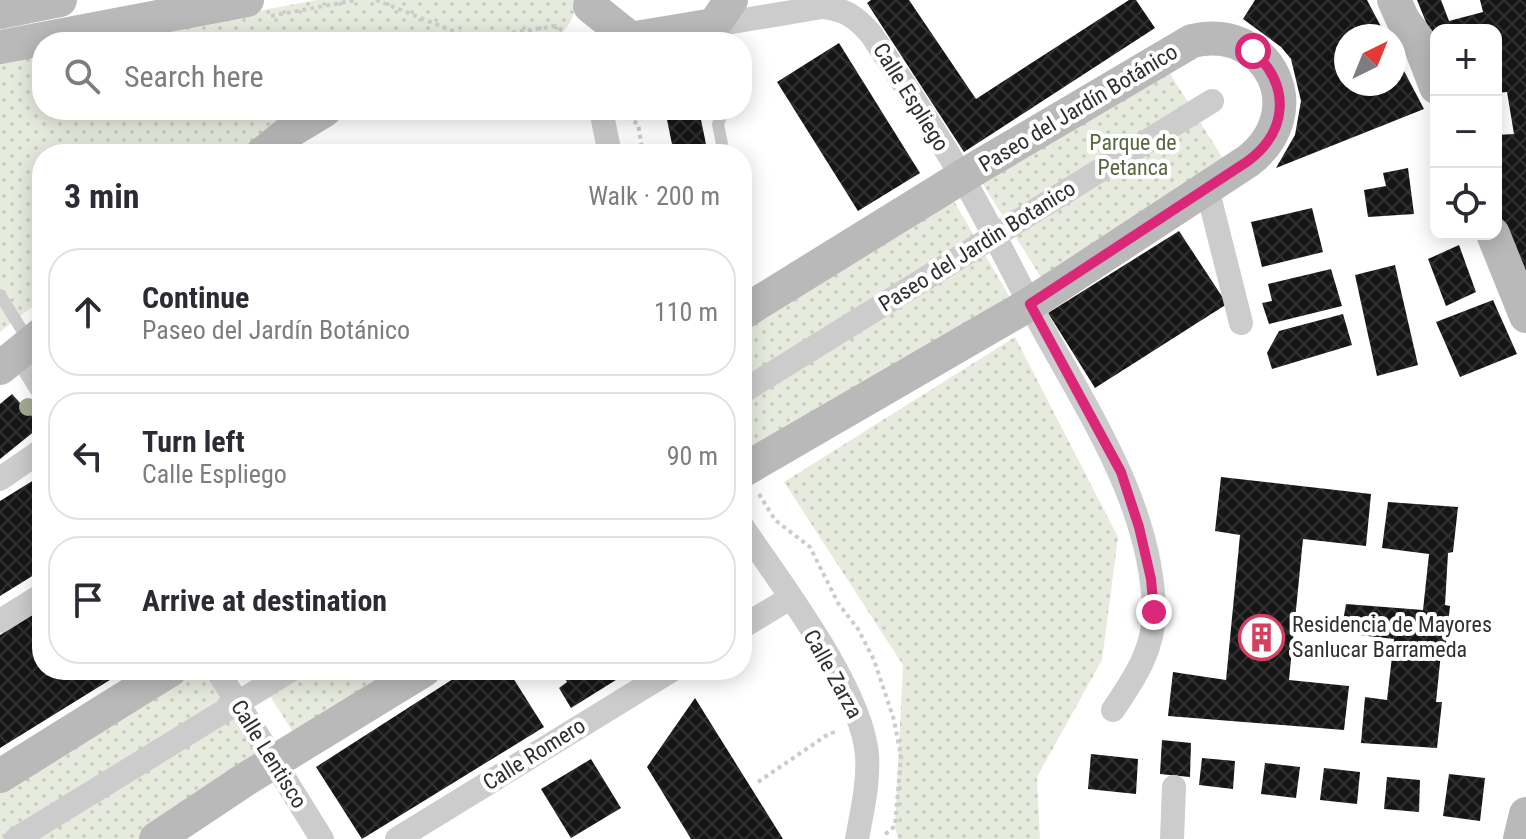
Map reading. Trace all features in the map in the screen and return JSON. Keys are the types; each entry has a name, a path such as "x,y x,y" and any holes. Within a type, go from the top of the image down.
{"street":[{"path":"0,12 60,0"},
{"path":"79,32 247,0"},
{"path":"758,0 779,15"},
{"path":"1394,0 1403,20 1418,40 1430,71"},
{"path":"1409,0 1417,24 1418,40"},
{"path":"589,3 614,32"},
{"path":"589,3 591,32"},
{"name":"Calle Espliego","path":"665,32 822,7 839,9 856,17 871,34 962,177 1121,472 1139,527 1151,579 1154,612 1151,642 1139,672 1113,710"},
{"name":"Paseo del Jardín Botánico","path":"752,307 1180,46 1217,38 1242,44 1263,60 1276,82 1280,107 1274,132 1259,153 1030,304 752,465"},
{"path":"0,47 32,41"},
{"name":"Paseo del Jardin Botanico","path":"752,386 1212,101"},
{"path":"274,144 308,120"},
{"path":"610,144 611,120"},
{"path":"1207,188 1241,323"},
{"path":"1495,240 1526,316"},
{"path":"23,349 32,368"},
{"path":"0,479 32,457"},
{"name":"Calle Zarza","path":"752,541 841,679 862,727 867,755 867,786 857,839"},
{"path":"752,621 790,598"},
{"path":"0,621 32,601"},
{"path":"0,776 154,680"},
{"name":"Calle Lentisco","path":"223,680 322,839"},
{"path":"16,839 275,680"},
{"path":"156,839 246,779 408,680"},
{"name":"Calle Romero","path":"397,839 656,680"},
{"path":"1172,839 1174,787"},
{"path":"1520,839 1526,814"}],"lane":[{"path":"720,120 722,144"},
{"path":"0,295 23,349"}],"path":[{"path":"376,0 456,32"},
{"path":"517,32 555,26 565,32"},
{"path":"629,120 638,124 641,144"},
{"path":"758,782 830,733 894,720"}],"green space":[{"path":"317,0 576,0 568,26 561,32 144,32"},
{"path":"32,53 32,120 286,120 253,144 32,144 32,307 0,332 0,59"},
{"name":"Parque de Petanca","path":"1166,67 1227,165 1042,279 981,181"},
{"path":"951,196 1009,296 752,455 752,320"},
{"path":"1015,337 1118,537 1102,660 1037,777 1040,839 898,839 895,826 903,665 784,482"},
{"path":"154,680 223,680 275,763 160,839 0,839 0,775"},
{"path":"260,680 381,680 294,734"}],"building":[{"path":"871,0 909,0 976,99 1129,0 1136,0 1155,28 964,152 867,3"},
{"path":"1255,0 1367,0 1380,24 1334,24 1334,96 1406,96 1406,75 1424,109 1276,168 1295,135 1301,101 1291,59 1281,47 1243,19"},
{"path":"1417,0 1441,0 1449,21 1483,12 1480,0 1526,0 1526,275 1521,276 1502,219 1502,135 1514,134 1507,92 1502,92 1502,24 1430,24 1430,32"},
{"path":"839,43 920,173 858,211 777,82"},
{"path":"667,120 701,120 706,144 672,144"},
{"path":"1408,168 1414,214 1368,217 1364,190 1386,186 1383,173"},
{"path":"1312,208 1323,252 1262,267 1251,222"},
{"path":"1179,231 1227,304 1095,388 1048,313"},
{"path":"1459,245 1476,292 1446,306 1428,259"},
{"path":"1395,265 1418,365 1377,376 1355,275"},
{"path":"1331,269 1342,306 1269,324 1262,303 1272,301 1268,284"},
{"path":"1493,300 1517,354 1460,377 1436,322"},
{"path":"1343,314 1352,345 1272,369 1267,353 1279,331"},
{"path":"12,394 32,416 32,433 0,459 0,404"},
{"name":"Residencia de Mayores Sanlucar Barrameda","path":"1221,477 1371,494 1366,546 1303,539 1289,680 1349,686 1344,730 1168,716 1173,672 1226,680 1240,535 1215,531"},
{"path":"32,481 32,576 0,596 0,501"},
{"path":"1388,502 1458,507 1453,552 1448,553 1445,605 1450,606 1446,644 1442,643 1436,702 1442,702 1437,748 1361,743 1365,697 1387,700 1394,639 1341,633 1346,604 1423,610 1429,554 1382,548"},
{"path":"32,615 32,680 110,680 0,748 0,635"},
{"path":"451,680 514,680 544,727 362,839 316,767"},
{"path":"616,680 571,708 559,688 567,682"},
{"path":"695,698 783,839 691,839 647,767"},
{"path":"1162,740 1191,743 1190,777 1160,774"},
{"path":"1091,754 1138,759 1136,794 1088,789"},
{"path":"1202,758 1235,761 1233,789 1199,785"},
{"path":"591,759 621,808 571,838 541,789"},
{"path":"1265,763 1300,767 1296,798 1261,794"},
{"path":"1324,768 1360,772 1357,804 1320,800"},
{"path":"1449,774 1485,778 1480,821 1443,816"},
{"path":"1387,777 1420,780 1419,812 1384,809"}],"place":[{"name":"Residencia de Mayores Sanlucar Barrameda","path":"1261,637"}],"route":[{"path":"1154,612 1151,579 1139,527 1121,472 1030,304 1248,161 1267,144 1278,120 1279,94 1271,70 1253,51"}]}
